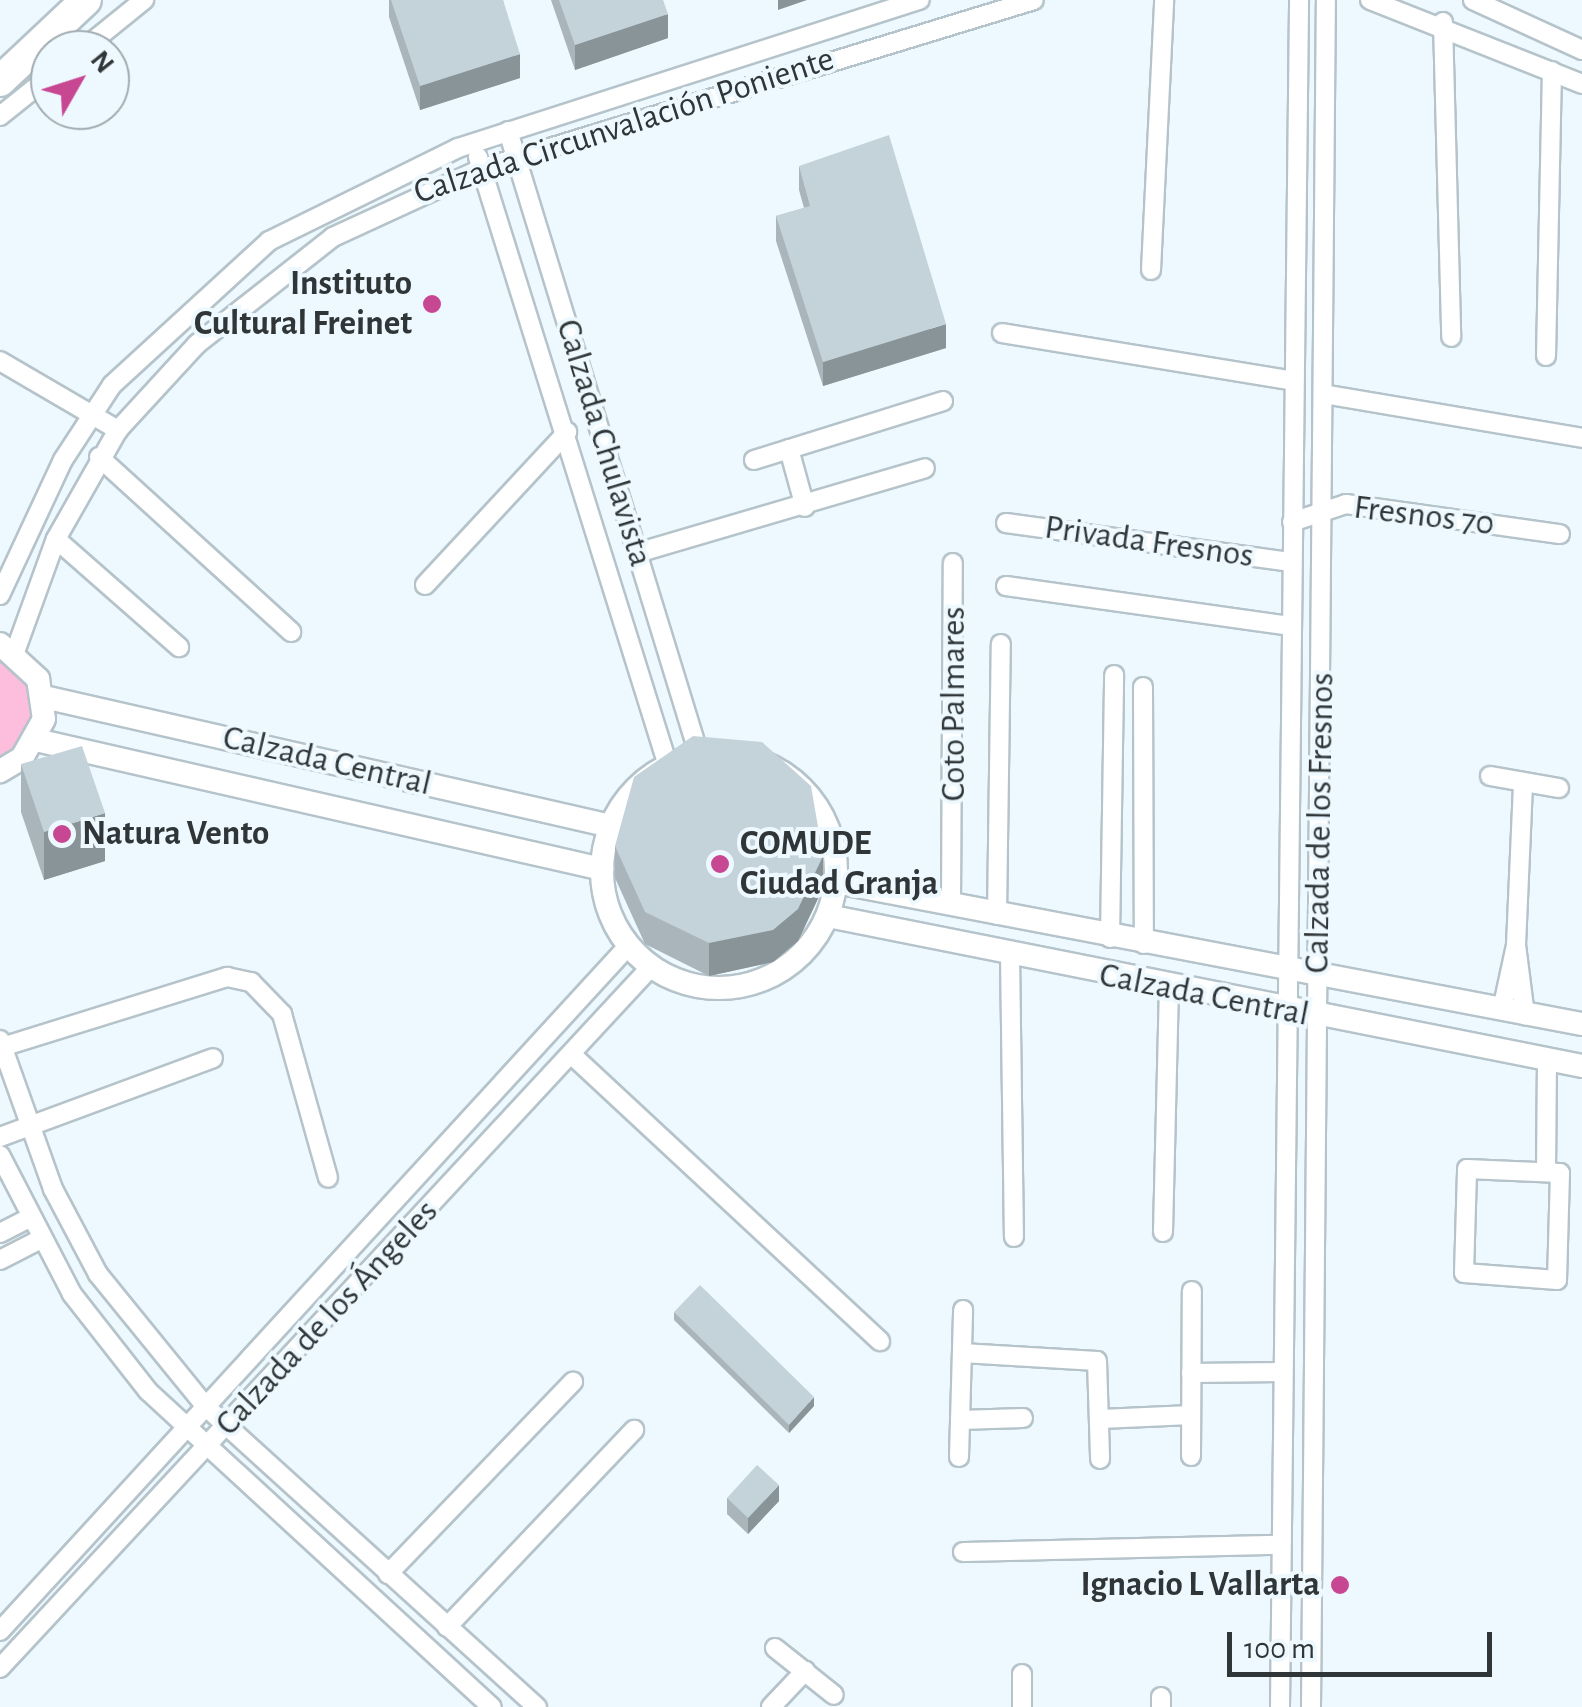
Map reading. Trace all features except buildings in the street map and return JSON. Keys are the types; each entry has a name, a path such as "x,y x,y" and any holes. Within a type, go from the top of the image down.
{"highway":[{"path":"0,51 64,0"},
{"path":"0,81 86,0"}],"street":[{"path":"107,30 144,0"},
{"name":"Calzada Circunvalación Poniente","path":"0,595 91,414 176,320 269,241 391,174 473,142 920,0"},
{"name":"Calzada Circunvalación Poniente","path":"8,648 56,539 99,457 118,430 197,344 288,266 404,197 482,168 656,111 1034,0"},
{"path":"1151,270 1164,0"},
{"name":"Calzada de los Fresnos","path":"1280,1699 1299,0"},
{"name":"Calzada de los Fresnos","path":"1311,1700 1317,979 1329,395 1326,0"},
{"path":"1370,0 1443,22 1582,84"},
{"path":"1473,0 1582,50"},
{"path":"1443,22 1451,338"},
{"path":"1546,356 1552,70"},
{"path":"647,84 656,111"},
{"path":"0,116 30,92"},
{"name":"Calzada Chulavista","path":"508,131 700,756"},
{"name":"Calzada Chulavista","path":"473,142 552,376 668,766"},
{"path":"269,241 288,266"},
{"path":"1002,333 1294,381"},
{"path":"0,361 118,430"},
{"path":"552,376 581,366"},
{"path":"1329,395 1582,438"},
{"path":"754,460 943,401"},
{"path":"425,585 567,432"},
{"path":"789,449 805,507"},
{"path":"99,457 291,632"},
{"path":"637,553 805,507 925,468"},
{"name":"Fresnos 70","path":"1292,522 1326,506 1560,534"},
{"name":"Privada Fresnos","path":"1006,523 1291,562"},
{"path":"56,539 179,647"},
{"name":"Coto Palmares","path":"951,905 953,562"},
{"path":"1006,586 1291,626"},
{"path":"997,915 1001,644"},
{"path":"0,771 36,740 44,696 8,648"},
{"path":"1110,938 1114,675"},
{"path":"1143,687 1144,944"},
{"name":"Calzada Central","path":"44,696 611,826"},
{"name":"Calzada Central","path":"36,740 602,869"},
{"path":"700,756 769,765 807,794 830,835 836,882 828,916 814,942 766,979 707,988 651,966 628,945 608,909 602,869 611,826 634,791 668,766 700,756"},
{"path":"1490,776 1560,788"},
{"path":"1514,1012 1523,782"},
{"name":"Calzada Central","path":"836,882 1317,979 1582,1024"},
{"name":"Calzada Central","path":"828,916 1286,1012 1582,1066"},
{"name":"Calzada de los Ángeles","path":"0,1631 628,945"},
{"path":"1010,954 1014,1236"},
{"name":"Calzada de los Ángeles","path":"0,1668 651,966"},
{"path":"328,1178 282,1014 251,982 226,977 1,1044 27,1126 98,1274 206,1407 537,1707"},
{"path":"1163,1232 1169,987"},
{"path":"571,1054 880,1341"},
{"path":"0,1137 213,1058"},
{"path":"1546,1172 1547,1060"},
{"path":"0,1155 29,1218 72,1294 186,1428 492,1707"},
{"path":"1466,1169 1546,1172 1560,1173 1557,1280 1464,1273 1466,1169"},
{"path":"0,1233 29,1218"},
{"path":"0,1260 41,1239"},
{"path":"1191,1456 1192,1291"},
{"path":"960,1457 963,1310"},
{"path":"962,1353 1086,1354 1100,1374 1100,1459"},
{"path":"1191,1372 1282,1372"},
{"path":"388,1574 573,1382"},
{"path":"1100,1419 1191,1415"},
{"path":"960,1420 1023,1418"},
{"path":"447,1627 634,1430"},
{"path":"1281,1504 1312,1504"},
{"path":"962,1552 1281,1545"},
{"path":"775,1648 834,1695"},
{"path":"772,1707 805,1672"},
{"path":"1022,1674 1022,1707"},
{"path":"1280,1699 1311,1700"}],"shaded area":[{"path":"0,659 25,681 32,714 19,745 0,757"}],"place":[{"name":"Instituto Cultural Freinet","path":"432,304"},
{"name":"Natura Vento","path":"62,834"},
{"name":"COMUDE Ciudad Granja","path":"720,864"},
{"name":"Ignacio L Vallarta","path":"1340,1585"}]}
